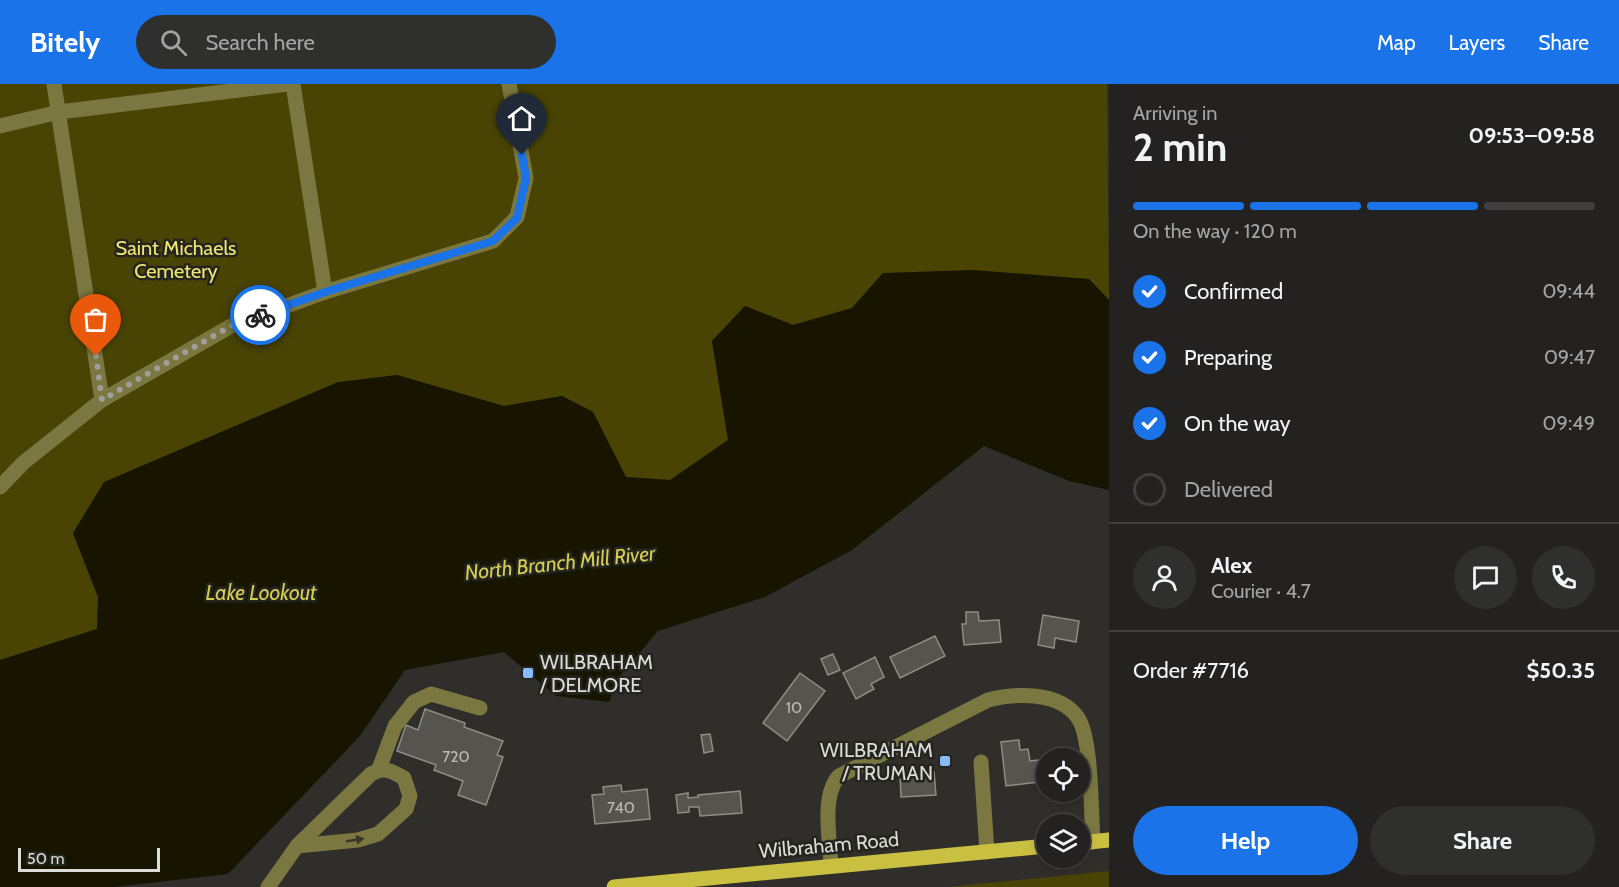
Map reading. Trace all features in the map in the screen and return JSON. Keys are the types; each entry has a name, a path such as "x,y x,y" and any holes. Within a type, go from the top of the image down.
{"main road":[{"path":"1090,842 1109,840"},
{"name":"Wilbraham Road","path":"614,887 1036,847"}],"street":[{"path":"54,84 102,400"},
{"path":"0,126 59,112 288,84"},
{"path":"293,84 325,292"},
{"path":"0,487 23,463 102,400 231,326 325,292 493,241 517,218 526,178 509,84"},
{"path":"379,769 395,726 414,702 431,693 480,708"},
{"path":"831,866 829,801 833,782 839,776 988,700 1011,694 1055,701 1068,708 1078,718 1086,742 1087,814"},
{"path":"981,762 987,852"},
{"path":"268,887 297,846 371,774 379,769 390,770 404,778 410,796 406,810 378,834 358,840 297,846"}],"green space":[{"name":"Saint Michaels Cemetery","path":"0,84 1107,84 1109,300 1089,279 883,273 852,308 793,325 745,306 712,341 728,440 670,480 626,477 593,412 562,396 504,406 397,375 73,533 98,597 97,629 0,660"},
{"path":"1109,871 1109,887 948,887"}],"water":[{"name":"Lake Lookout","path":"973,270 1089,279 1109,300 1109,490 1069,481 984,446 852,550 765,597 658,631 620,676 609,702 556,696 504,652 405,670 360,736 228,874 114,887 0,887 0,660 97,629 98,597 73,533 104,482 338,382 397,375 504,406 562,396 593,412 626,477 670,480 728,440 712,341 745,306 793,325 852,308 883,273"}],"building":[{"path":"966,612 978,612 979,621 999,620 1001,642 964,645 962,624 966,624"},
{"path":"1043,615 1079,621 1076,642 1055,638 1054,648 1038,645"},
{"path":"935,636 945,656 900,678 890,657"},
{"path":"833,654 840,670 828,675 821,659"},
{"path":"875,657 884,677 871,684 874,689 856,699 843,673"},
{"path":"800,673 825,691 787,741 763,723"},
{"path":"425,709 465,723 464,727 503,741 497,755 503,757 486,805 458,795 463,781 434,770 436,765 397,751 406,725 418,730"},
{"path":"710,734 713,751 704,753 701,735"},
{"path":"1019,740 1020,750 1028,749 1030,761 1036,760 1036,782 1006,786 1001,742"},
{"path":"934,772 936,795 901,797 900,775"},
{"path":"621,785 622,792 647,789 650,819 595,824 592,795 604,794 603,787"},
{"path":"740,791 742,813 700,816 699,807 689,807 689,812 678,813 676,795 688,793 688,798"}],"way so far":[{"path":"96,356 102,400 231,326 260,315"}],"place":[{"name":"WILBRAHAM / DELMORE","path":"528,673"},
{"name":"WILBRAHAM / TRUMAN","path":"945,761"}],"route":[{"path":"260,315 325,292 493,241 517,218 526,178 522,155"}],"water label":[{"name":"North Branch Mill River","path":"560,563"}]}
